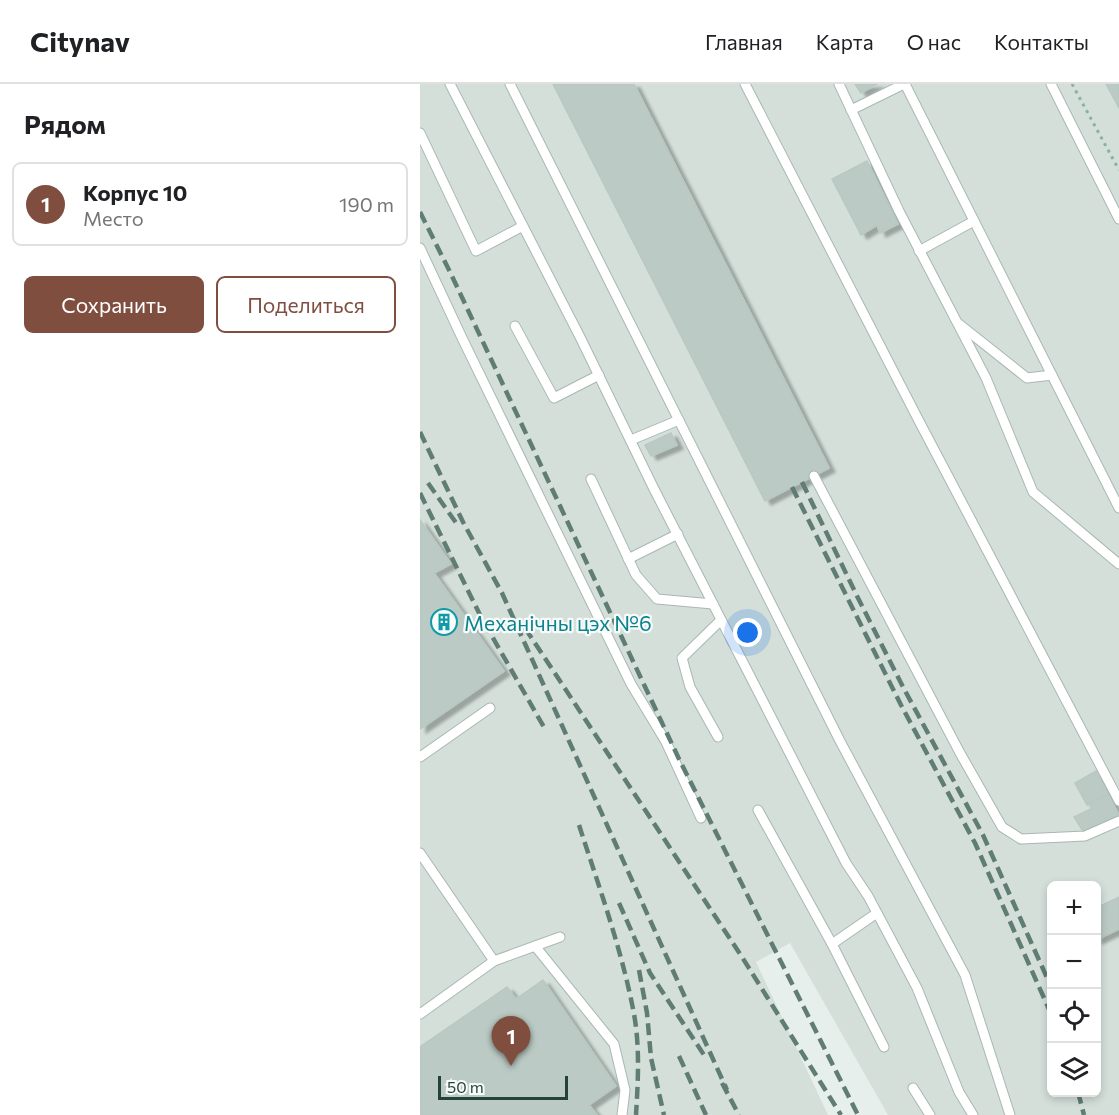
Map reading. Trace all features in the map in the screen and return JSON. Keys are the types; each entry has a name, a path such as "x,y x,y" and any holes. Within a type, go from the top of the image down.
{"lane":[{"path":"450,84 846,863 868,896 917,988 959,1092 973,1115"},
{"path":"510,84 840,741 965,975 1010,1115"},
{"path":"746,84 1119,801"},
{"path":"839,84 899,211 986,378 1034,492 1119,564"},
{"path":"851,110 904,84 1119,508"},
{"path":"1051,84 1119,219"},
{"path":"420,133 476,251 523,226"},
{"path":"919,251 974,221"},
{"path":"420,248 631,684 666,742 701,818"},
{"path":"957,322 1027,378 1052,375"},
{"path":"515,326 554,398 599,375"},
{"path":"631,440 679,420"},
{"path":"814,476 1002,827 1021,839 1084,836 1119,821"},
{"path":"591,479 636,575 657,599 713,604"},
{"path":"628,559 678,534"},
{"path":"718,737 690,687 682,658 722,620"},
{"path":"420,757 490,708"},
{"path":"758,810 832,944 884,1047"},
{"path":"420,853 494,961"},
{"path":"832,944 877,913"},
{"path":"420,1014 494,961 560,937"},
{"path":"535,946 614,1044 625,1090 622,1115"},
{"path":"913,1088 930,1115"}],"path":[{"path":"1072,84 1119,170"}],"shaded area":[{"path":"420,84 1119,84 1119,1115 888,1115 790,943 756,962 828,1115 420,1115"}],"building":[{"path":"553,84 634,84 829,468 765,501"},
{"path":"855,84 877,84 861,93"},
{"path":"1106,84 1119,84 1119,108"},
{"path":"867,161 898,224 880,233 877,225 861,235 832,179"},
{"path":"671,433 677,445 651,456 645,445"},
{"name":"Механічны цэх №6","path":"420,520 451,564 434,573 504,671 420,729"},
{"path":"1096,771 1108,794 1087,805 1075,783"},
{"path":"1108,794 1119,815 1083,831 1074,817 1093,808 1091,803"},
{"path":"1119,897 1119,929 1101,938 1101,935 1101,906"},
{"path":"543,980 616,1086 589,1105 597,1115 420,1115 420,1047 507,987 516,999"}],"railway":[{"path":"420,212 679,759 858,1115"},
{"path":"420,432 463,522 502,593 727,1090"},
{"path":"802,482 903,687 983,835 1047,978"},
{"path":"428,483 459,527"},
{"path":"792,487 901,705 975,843 1047,1005"},
{"path":"420,493 481,617 545,729"},
{"path":"525,628 742,957 841,1115"},
{"path":"579,825 617,942 634,1014 638,1052 636,1115"},
{"path":"619,903 650,973 704,1055"},
{"path":"639,970 647,1013 651,1058 664,1115"},
{"path":"679,1056 706,1115"},
{"path":"722,1083 739,1115"},
{"path":"1079,1097 1084,1115"}],"place":[{"name":"Механічны цэх №6","path":"444,622"},
{"name":"Корпус 10","path":"511,1066"}]}
